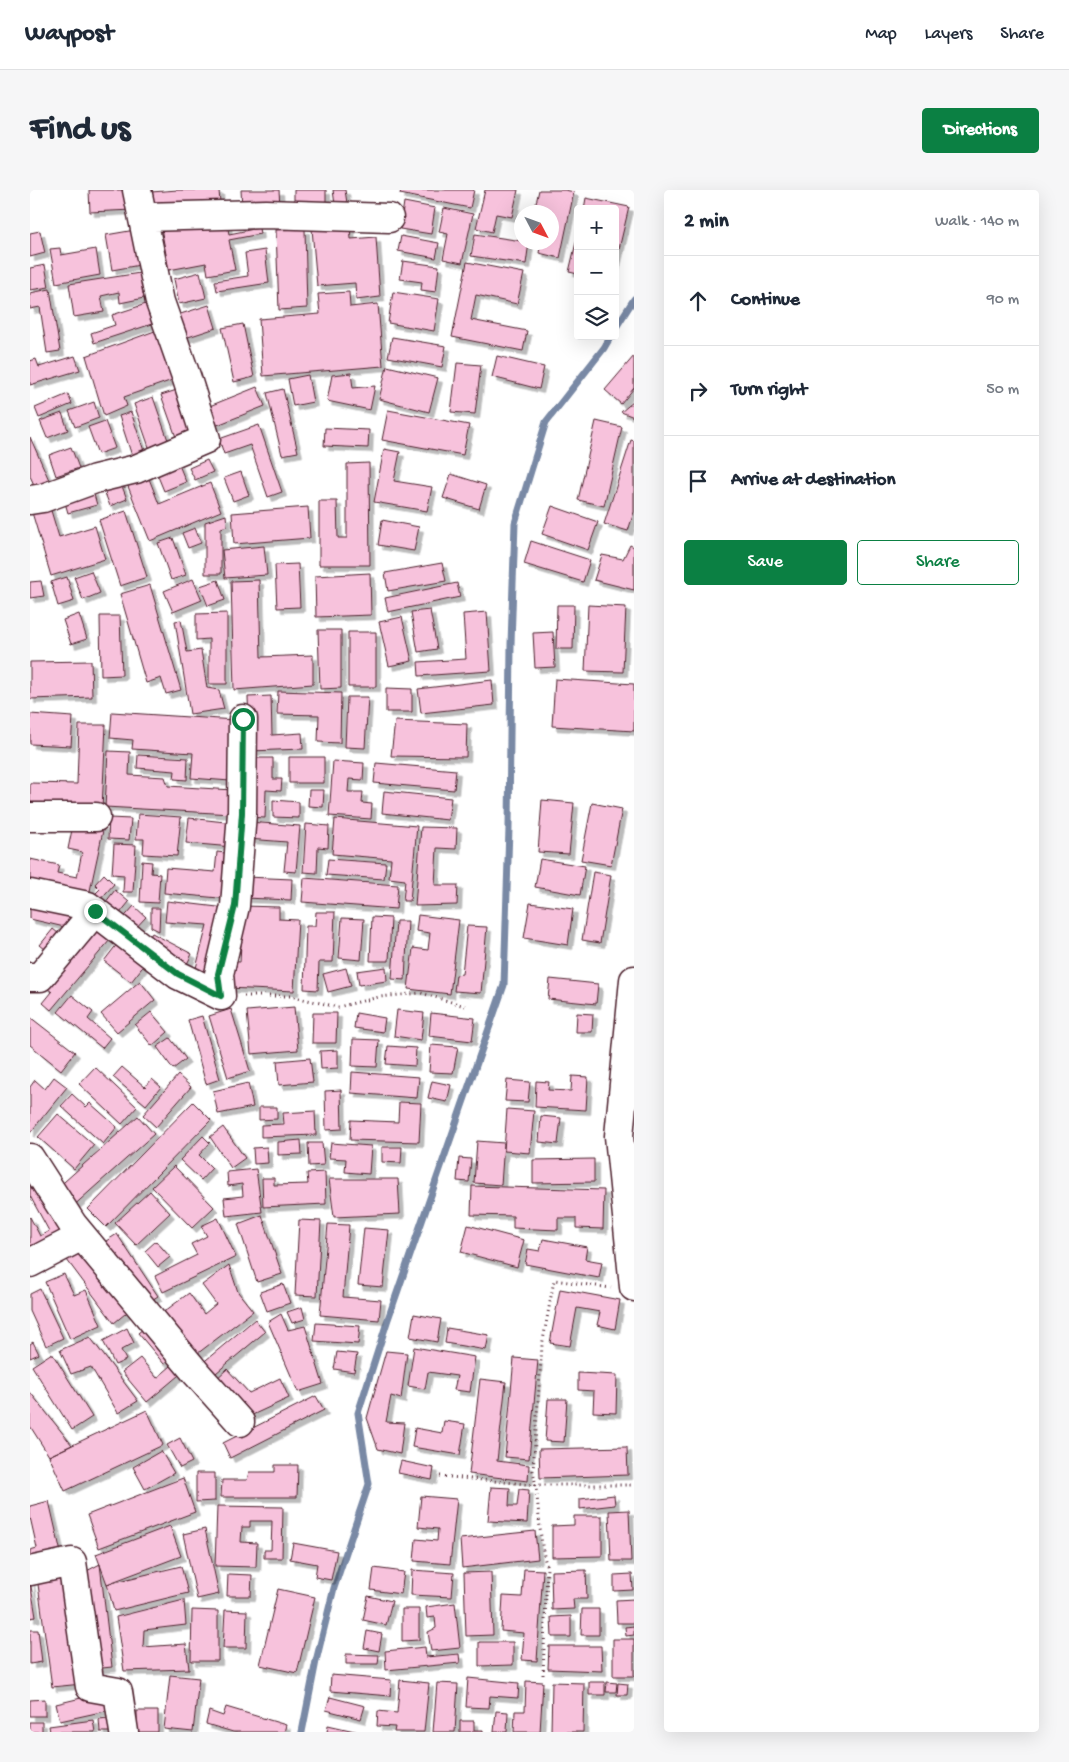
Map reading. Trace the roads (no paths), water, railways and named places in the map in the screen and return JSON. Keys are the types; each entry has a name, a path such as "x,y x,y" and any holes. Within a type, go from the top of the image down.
{"street":[{"path":"30,500 43,498 95,479 136,469 206,439 160,302 137,190"},
{"path":"142,217 266,214 389,218"},
{"path":"30,894 88,906 178,974 221,996 218,974 235,906 242,813 243,719"},
{"path":"30,817 96,817"},
{"path":"30,977 40,977 95,911"},
{"path":"625,1288 619,1136 631,1037 634,980"},
{"path":"30,1158 73,1225 197,1374 240,1422"},
{"path":"30,1263 82,1236"},
{"path":"30,1571 72,1562 90,1687 118,1692 124,1732"}],"waterway":[{"path":"619,323 634,299"},
{"path":"302,1732 316,1661 334,1588 369,1484 358,1413 388,1319 504,985 515,523 546,422 609,340"}]}
